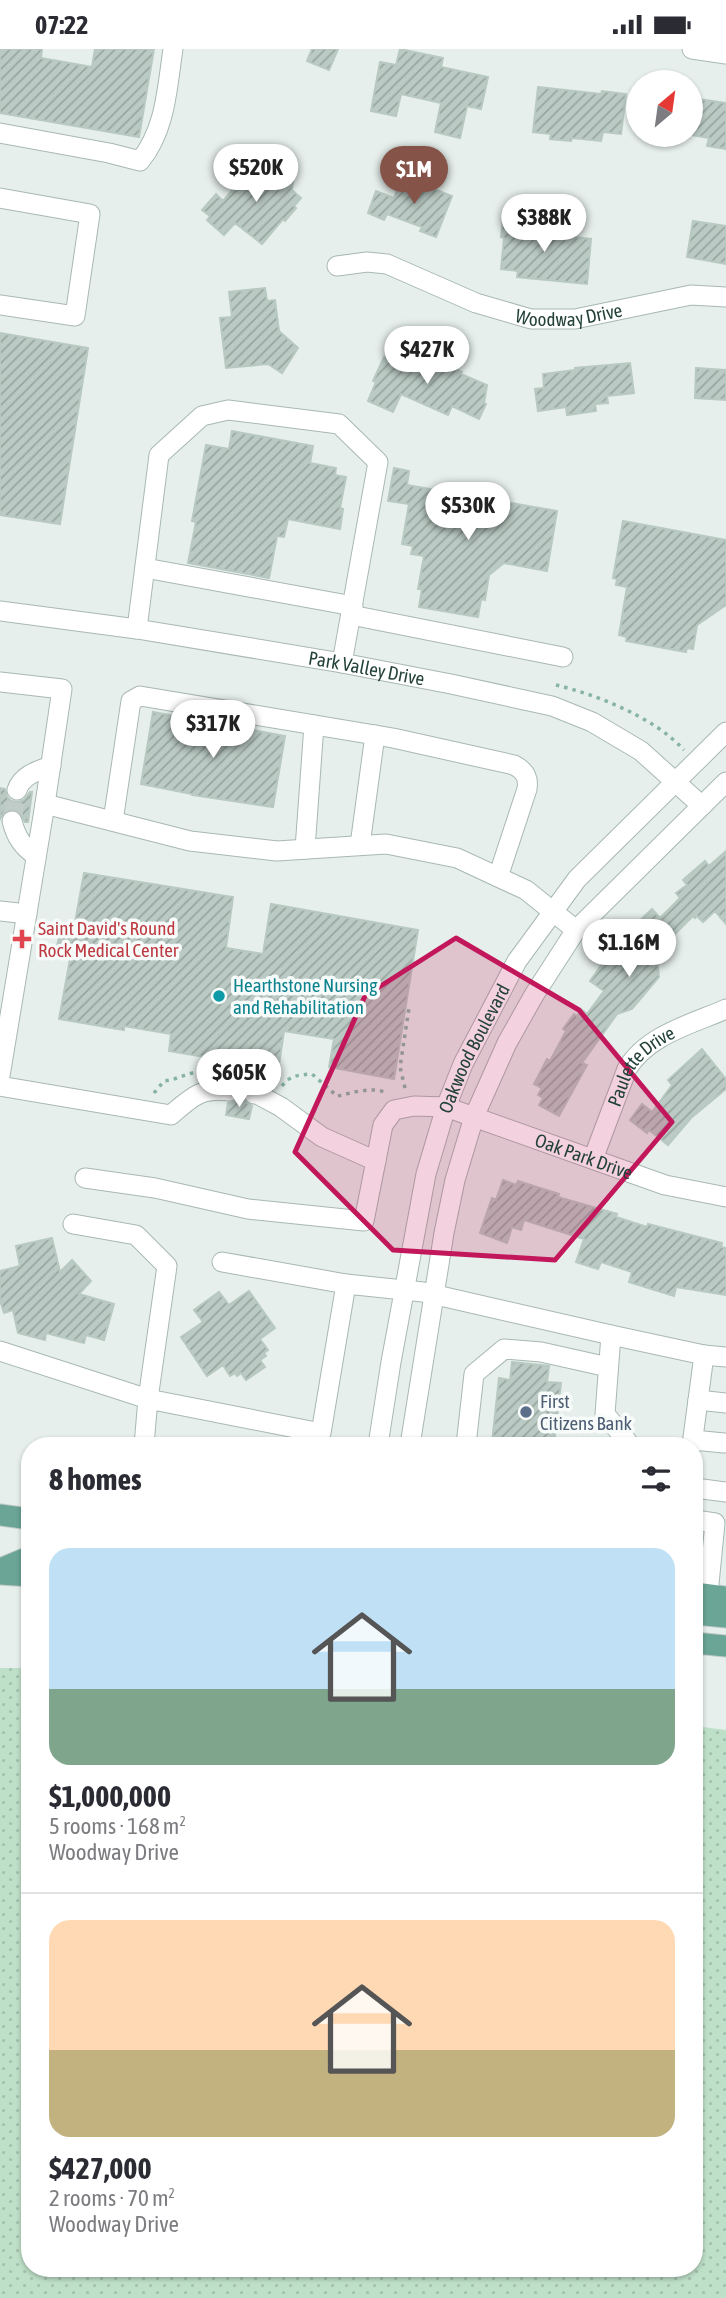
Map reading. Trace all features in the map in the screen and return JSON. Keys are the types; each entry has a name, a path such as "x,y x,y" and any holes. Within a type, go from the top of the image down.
{"main road":[{"path":"0,1515 21,1518"},
{"path":"0,1571 21,1560"},
{"path":"0,1571 21,1574"},
{"path":"703,1615 726,1617"},
{"path":"703,1644 726,1646"}],"street":[{"path":"0,133 139,161 152,146 161,122 173,49"},
{"path":"692,49 726,54"},
{"path":"0,198 90,215 75,316 0,305"},
{"name":"Woodway Drive","path":"337,266 387,264 476,303 531,319 575,319 691,295 726,297"},
{"path":"137,629 159,454 202,416 228,410 339,424 377,462 342,663"},
{"path":"145,568 563,657"},
{"name":"Park Valley Drive","path":"0,611 137,629 342,663 552,706 592,722 641,751 702,806"},
{"path":"0,681 62,689 27,914 8,977 0,1076"},
{"path":"113,821 131,701 140,696 375,735 514,765 521,769 528,782 498,877"},
{"path":"305,849 314,725"},
{"name":"Oakwood Boulevard","path":"379,1437 426,1174 446,1107 463,1064 517,961 553,911 589,866 726,732"},
{"path":"360,845 375,735"},
{"path":"18,790 19,783 29,775 51,766"},
{"name":"Oakwood Boulevard","path":"411,1437 455,1180 474,1117 507,1043 576,930 726,782"},
{"path":"46,804 190,841 277,851 386,844 457,859 526,890 576,930"},
{"path":"12,821 15,834 25,848 36,856"},
{"path":"0,911 27,914"},
{"name":"Paulette Drive","path":"593,1159 633,1059 658,1039 726,1009"},
{"path":"0,1086 171,1115 192,1097 213,1089 230,1091"},
{"path":"85,1178 155,1188 248,1209 364,1221 376,1161 323,1137 281,1107 254,1094"},
{"name":"Oak Park Drive","path":"376,1161 383,1125 394,1109 414,1106 446,1107 665,1185 726,1197"},
{"path":"73,1224 136,1235 167,1266 145,1437"},
{"path":"222,1262 346,1284 405,1289 704,1355 726,1357"},
{"path":"0,1351 148,1399 321,1433 346,1284"},
{"path":"611,1335 605,1414 624,1437"},
{"path":"467,1437 474,1374 504,1349 541,1352 608,1367"},
{"path":"694,1437 704,1355"},
{"path":"698,1400 726,1403"},
{"path":"703,1443 724,1443"},
{"path":"703,1489 726,1492"},
{"path":"710,1595 720,1524"}],"path":[{"path":"556,685 597,697 632,714 670,735 684,751"},
{"path":"280,1088 286,1080 296,1075 312,1074 337,1096 353,1091 381,1090 388,1094 394,1089 405,1088 400,1067 409,1008"},
{"path":"152,1095 164,1081 177,1080 201,1071 213,1074"}],"highlighted area":[{"path":"456,938 579,1010 672,1122 555,1260 393,1250 295,1152 365,996"}],"green space":[{"path":"0,1668 21,1668 21,2277 703,2277 703,1727 726,1730 726,2298 0,2298"}],"building":[{"path":"0,49 42,49 41,58 92,67 95,49 154,49 139,137 0,113"},
{"path":"312,49 338,49 329,70 307,61"},
{"path":"400,49 443,58 441,67 488,77 481,109 467,106 460,138 435,132 441,103 401,94 396,116 371,111 380,62 396,65"},
{"path":"538,87 626,94 621,134 603,132 601,141 572,138 571,141 550,139 551,134 533,132"},
{"path":"704,100 726,103 726,149 707,146 709,138 704,137"},
{"path":"271,162 285,166 294,174 292,190 301,198 294,206 296,208 262,244 235,223 224,235 207,220 210,216 202,210 216,194 223,201 240,181 249,188"},
{"path":"401,180 452,196 436,237 420,231 422,227 387,214 384,220 368,213 376,191 394,198"},
{"path":"503,219 531,222 530,232 591,239 587,284 517,277 518,271 501,269"},
{"path":"693,221 726,226 726,264 687,257"},
{"path":"265,288 267,301 275,300 279,331 298,348 282,373 268,364 226,368 220,318 232,317 229,292"},
{"path":"0,333 88,348 60,524 0,515"},
{"path":"390,350 415,361 417,356 445,364 487,385 486,404 479,419 452,406 448,415 401,394 393,412 368,401 376,382 373,381"},
{"path":"630,363 634,393 607,396 608,403 595,404 596,411 567,415 566,407 538,411 535,389 544,388 543,374"},
{"path":"696,368 726,370 726,400 695,398"},
{"path":"232,431 313,446 310,463 336,468 335,475 346,477 340,508 343,509 340,529 288,519 284,537 277,536 269,578 188,563 196,522 192,521 206,445 229,449"},
{"path":"394,468 409,471 407,485 557,511 547,571 504,563 489,575 485,600 481,599 478,617 419,607 422,589 418,589 424,556 411,554 413,546 402,544 409,504 388,501"},
{"path":"623,521 726,540 726,605 697,625 693,649 687,648 686,652 626,641 627,637 619,635 627,587 616,585 617,579 613,578"},
{"path":"153,712 285,736 273,807 141,784"},
{"path":"0,788 5,789 11,801 18,802 32,792 28,822 14,809 4,812 0,819"},
{"path":"726,851 726,924 715,911 703,922 693,916 671,938 667,943 669,946 657,959 659,977 632,1009 617,1014 582,1063 587,1065 559,1116 539,1105 543,1098 538,1095 542,1088 534,1084 547,1059 550,1061 566,1031 563,1029 574,1014 577,1016 581,1009 587,1014 604,991 590,981 607,957 609,959 631,929 652,909 660,918 680,898 676,893 687,885 683,880 705,861 709,866"},
{"name":"Hearthstone Nursing and Rehabilitation","path":"84,873 233,897 226,948 263,954 271,904 418,930 394,1079 329,1067 334,1039 284,1031 276,1085 256,1081 247,1084 242,1092 238,1081 224,1078 228,1061 169,1051 171,1034 124,1026 124,1030 59,1019 71,954 56,951 59,937 72,939"},
{"path":"702,1049 726,1079 726,1089 691,1118 668,1145 630,1120 642,1104 652,1112 672,1085 668,1080"},
{"path":"242,1093 244,1101 252,1106 249,1119 226,1115 228,1103 236,1102"},
{"path":"503,1180 516,1185 518,1181 559,1194 558,1197 617,1214 616,1217 647,1227 648,1224 722,1243 721,1247 726,1248 726,1295 676,1287 674,1296 629,1282 632,1272 601,1262 598,1269 576,1262 584,1239 524,1220 521,1230 512,1227 507,1243 480,1233 492,1198 496,1200"},
{"path":"52,1238 60,1272 72,1260 91,1281 79,1294 114,1304 104,1340 86,1335 84,1343 46,1333 45,1340 18,1333 13,1310 4,1313 0,1300 0,1271 20,1266 16,1246"},
{"path":"249,1291 275,1328 260,1339 268,1350 264,1353 266,1356 260,1360 265,1367 246,1380 241,1373 230,1376 223,1365 207,1376 181,1337 203,1322 194,1310 219,1292 229,1305"},
{"name":"First Citizens Bank","path":"512,1362 549,1366 547,1382 561,1383 555,1437 493,1437 499,1378 510,1380"}],"tunnel":[{"path":"12,821 17,790"}],"place":[{"name":"Saint David's Round Rock Medical Center","path":"22,939"},
{"name":"Hearthstone Nursing and Rehabilitation","path":"219,996"},
{"name":"First Citizens Bank","path":"526,1412"}]}
